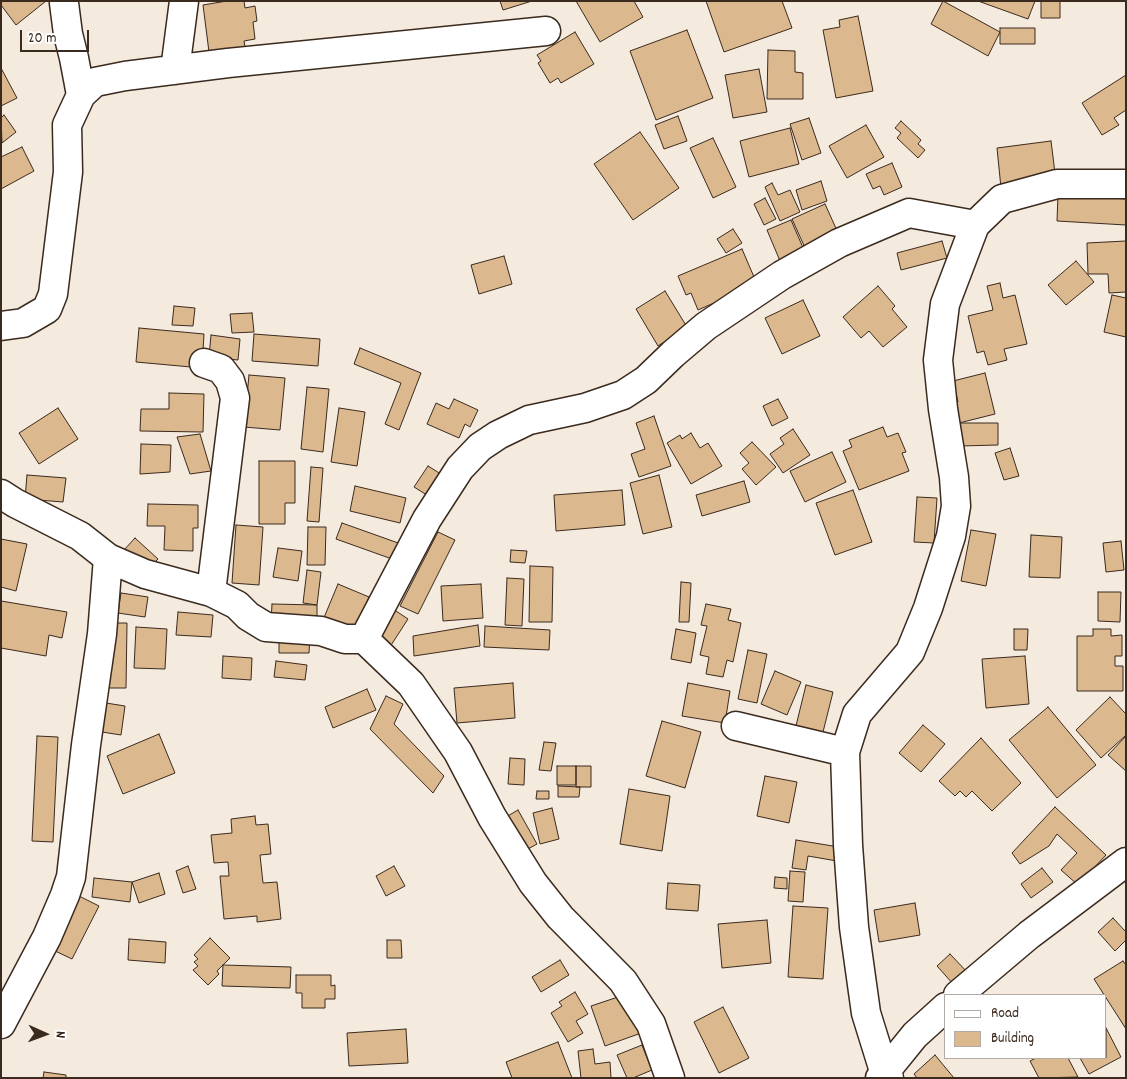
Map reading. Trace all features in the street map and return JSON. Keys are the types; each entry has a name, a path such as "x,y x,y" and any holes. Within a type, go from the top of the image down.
{"street":[{"path":"175,70 184,1"},
{"path":"64,3 80,95"},
{"path":"1,326 23,323 34,318 47,309 53,294 68,172 67,125 80,95 95,82 175,70 488,35 546,31"},
{"path":"885,1076 866,1013 854,927 848,846 845,752 857,714 910,652 928,608 950,536 956,506 954,477 943,409 938,360 945,304 975,225 1002,199 1057,184 1126,184"},
{"path":"364,638 427,519 455,475 480,447 498,435 529,420 585,408 623,395 646,380 706,326 782,275 839,243 909,213 975,225"},
{"path":"204,363 221,369 230,381 235,398 211,592"},
{"path":"1,494 15,503 74,532 108,558 145,574 211,592 237,605 248,616 266,627 321,631 345,639 364,638 411,684 458,752 492,817 533,883 560,917 623,981 650,1024 670,1078"},
{"path":"1,1024 46,937 71,877 86,745 102,634 108,558"},
{"path":"736,726 845,752"},
{"path":"959,994 1029,935 1126,862"},
{"path":"885,1076 914,1035 944,1009"}],"building":[{"path":"1,1 46,1 16,25 1,5"},
{"path":"227,1 244,1 245,8 255,6 257,21 253,22 255,39 244,41 245,47 209,52 203,5"},
{"path":"500,1 532,1 503,10"},
{"path":"576,1 634,1 643,17 600,42"},
{"path":"706,1 782,1 792,28 724,52"},
{"path":"943,1 1000,32 988,56 931,24"},
{"path":"978,1 1035,1 1028,19"},
{"path":"1041,1 1060,1 1060,18 1041,18"},
{"path":"858,16 873,91 836,98 823,30 840,27 839,20"},
{"path":"1000,28 1035,28 1035,44 1000,44"},
{"path":"687,30 713,98 656,120 630,51"},
{"path":"575,32 594,64 561,83 558,78 550,83 538,63 541,61 537,55"},
{"path":"768,50 795,51 795,72 803,73 803,99 767,99"},
{"path":"1,68 17,98 1,106"},
{"path":"759,69 767,112 733,118 725,75"},
{"path":"1126,75 1126,110 1114,118 1119,125 1102,135 1082,103"},
{"path":"4,115 16,132 2,143 1,118"},
{"path":"678,116 687,141 664,149 655,125"},
{"path":"809,118 821,153 802,160 790,124"},
{"path":"901,121 921,140 918,144 925,150 918,158 897,138 901,133 895,128"},
{"path":"866,125 884,157 847,178 829,146"},
{"path":"790,128 799,164 749,177 740,141"},
{"path":"640,132 679,188 633,220 594,164"},
{"path":"713,138 736,187 713,198 690,148"},
{"path":"1051,141 1056,181 1001,188 997,148"},
{"path":"22,147 34,171 1,189 1,157"},
{"path":"892,163 902,187 884,195 880,186 873,189 866,174"},
{"path":"821,181 827,201 802,210 796,190"},
{"path":"772,183 778,195 790,190 800,212 780,221 765,187"},
{"path":"1058,195 1126,199 1126,225 1057,221"},
{"path":"765,198 776,219 764,225 754,204"},
{"path":"825,204 839,235 806,250 792,219"},
{"path":"791,220 804,250 780,261 767,230"},
{"path":"733,229 742,243 726,253 717,239"},
{"path":"942,241 947,258 901,270 897,253"},
{"path":"1126,241 1126,292 1109,293 1108,274 1088,274 1087,243"},
{"path":"742,249 757,284 698,310 691,293 686,295 678,276"},
{"path":"504,256 512,284 479,294 471,265"},
{"path":"1076,261 1094,282 1066,305 1048,285"},
{"path":"1000,283 1003,298 1015,295 1027,344 1004,349 1007,360 988,365 984,351 977,353 968,316 993,310 987,286"},
{"path":"878,286 895,306 892,309 907,327 883,347 869,331 861,338 843,317"},
{"path":"665,291 687,327 658,346 636,309"},
{"path":"1112,295 1126,298 1126,337 1104,332"},
{"path":"803,300 820,336 782,354 765,318"},
{"path":"174,306 195,308 193,326 172,325"},
{"path":"252,313 254,332 232,333 230,314"},
{"path":"139,328 204,334 202,368 136,362"},
{"path":"254,334 320,339 318,366 252,361"},
{"path":"211,335 240,339 238,360 209,357"},
{"path":"360,348 421,373 399,430 385,424 401,383 354,364"},
{"path":"985,373 995,414 955,424 950,404 958,402 953,381"},
{"path":"249,375 285,378 280,430 244,427"},
{"path":"307,387 329,389 323,452 301,449"},
{"path":"169,393 204,394 203,432 140,431 141,409 169,409"},
{"path":"454,399 478,410 470,427 465,424 459,438 427,424 436,403 449,409"},
{"path":"778,399 788,418 772,426 763,406"},
{"path":"58,408 78,439 39,464 19,433"},
{"path":"339,408 365,412 357,466 331,462"},
{"path":"654,416 671,466 639,477 631,454 645,449 636,423"},
{"path":"960,423 998,423 998,445 960,446"},
{"path":"883,427 887,437 898,433 906,452 902,453 909,471 859,490 843,451 852,447 849,440"},
{"path":"793,429 810,455 783,473 770,454 784,444 780,438"},
{"path":"691,433 700,448 708,443 722,466 691,484 667,443 680,435 682,439"},
{"path":"200,434 211,471 190,474 177,437"},
{"path":"752,442 776,467 756,485 742,469 749,463 740,453"},
{"path":"141,444 171,445 170,472 140,474"},
{"path":"1010,448 1019,476 1004,480 995,453"},
{"path":"832,452 846,482 805,502 790,471"},
{"path":"259,461 295,461 295,503 285,503 285,524 259,524"},
{"path":"428,466 444,476 430,497 414,487"},
{"path":"311,467 323,468 319,522 307,521"},
{"path":"27,475 66,478 63,502 25,499"},
{"path":"659,475 672,527 643,534 630,483"},
{"path":"744,481 750,502 702,516 696,495"},
{"path":"355,486 406,498 400,523 350,511"},
{"path":"622,490 625,525 556,531 554,495"},
{"path":"853,490 872,542 835,555 816,503"},
{"path":"917,497 937,498 934,543 914,542"},
{"path":"148,504 198,505 198,528 193,528 193,551 164,550 165,526 147,526"},
{"path":"342,523 401,544 392,559 336,539"},
{"path":"236,525 263,527 259,585 232,583"},
{"path":"308,527 326,527 325,565 307,565"},
{"path":"971,530 996,534 986,586 961,581"},
{"path":"438,532 455,540 418,614 400,606"},
{"path":"1031,535 1062,537 1060,578 1029,577"},
{"path":"135,538 158,559 144,573 123,551"},
{"path":"1,539 27,544 16,591 1,587"},
{"path":"1121,541 1124,570 1106,572 1103,543"},
{"path":"278,548 302,551 298,581 273,577"},
{"path":"511,550 527,551 525,563 510,562"},
{"path":"530,566 553,567 552,622 529,622"},
{"path":"307,570 321,572 317,605 303,603"},
{"path":"507,578 524,579 522,626 505,625"},
{"path":"681,582 691,583 689,622 679,622"},
{"path":"338,584 369,597 355,633 323,620"},
{"path":"481,584 483,618 443,621 441,586"},
{"path":"1098,592 1121,592 1120,622 1098,621"},
{"path":"121,593 148,597 145,617 118,613"},
{"path":"1,601 67,612 62,638 49,635 46,656 1,648"},
{"path":"272,604 317,605 317,623 271,623"},
{"path":"706,604 731,609 728,620 741,623 733,662 727,660 723,677 706,674 709,657 700,655 707,626 701,625"},
{"path":"393,609 408,619 386,653 371,643"},
{"path":"178,612 213,615 211,637 176,635"},
{"path":"105,623 127,623 126,688 104,688"},
{"path":"478,625 480,646 414,656 413,636"},
{"path":"485,626 550,630 549,650 484,647"},
{"path":"136,627 167,629 165,669 134,668"},
{"path":"676,629 696,633 691,663 671,659"},
{"path":"1014,629 1028,629 1027,650 1014,650"},
{"path":"1093,629 1111,629 1111,636 1122,635 1122,656 1115,656 1115,666 1123,666 1123,691 1077,691 1077,636 1093,636"},
{"path":"279,636 310,636 309,653 279,653"},
{"path":"748,650 767,654 757,703 738,699"},
{"path":"223,656 252,658 251,680 222,678"},
{"path":"1025,656 1029,704 986,708 982,659"},
{"path":"276,661 307,665 305,680 274,677"},
{"path":"775,671 801,682 787,715 761,704"},
{"path":"513,683 515,718 457,723 454,688"},
{"path":"688,683 730,691 725,723 682,716"},
{"path":"806,685 833,692 821,740 794,734"},
{"path":"367,689 376,710 333,728 325,707"},
{"path":"386,696 403,704 394,724 444,776 433,793 370,729"},
{"path":"1110,697 1126,714 1126,735 1101,758 1076,730"},
{"path":"106,703 125,706 121,735 102,732"},
{"path":"1048,707 1096,765 1057,798 1009,740"},
{"path":"662,721 701,732 685,788 646,776"},
{"path":"923,725 945,744 921,772 899,753"},
{"path":"159,734 175,773 123,794 107,756"},
{"path":"37,736 58,737 53,842 32,841"},
{"path":"1126,736 1126,771 1108,755"},
{"path":"981,738 1021,783 992,811 972,791 966,797 960,791 955,796 939,781"},
{"path":"544,742 556,743 551,771 539,770"},
{"path":"510,758 525,759 524,785 508,784"},
{"path":"557,766 576,766 576,785 557,785"},
{"path":"576,766 591,766 591,787 576,787"},
{"path":"765,776 797,782 789,823 757,816"},
{"path":"558,786 580,787 579,797 558,797"},
{"path":"629,789 670,796 662,851 620,844"},
{"path":"537,791 549,791 549,799 536,799"},
{"path":"1055,807 1106,855 1078,885 1061,870 1077,853 1057,834 1049,846 1020,864 1012,853"},
{"path":"552,808 559,839 540,844 533,813"},
{"path":"518,810 537,844 519,854 501,820"},
{"path":"255,816 256,825 268,824 271,854 260,855 263,883 277,882 281,919 257,922 257,916 224,919 220,876 229,876 228,862 214,863 211,835 232,833 231,819"},
{"path":"796,840 839,847 837,861 808,856 806,870 792,868"},
{"path":"188,866 196,889 183,893 176,871"},
{"path":"394,866 405,886 386,896 376,876"},
{"path":"1042,868 1053,882 1031,898 1021,884"},
{"path":"790,871 805,872 803,902 788,901"},
{"path":"159,873 165,894 139,903 132,882"},
{"path":"775,877 787,878 787,889 774,888"},
{"path":"94,878 132,882 130,902 92,897"},
{"path":"668,883 700,885 698,911 666,909"},
{"path":"79,896 99,906 72,959 51,949"},
{"path":"915,903 920,935 879,942 874,910"},
{"path":"793,906 828,908 823,979 788,977"},
{"path":"1113,918 1126,932 1126,940 1115,951 1098,932"},
{"path":"767,920 771,963 722,968 718,924"},
{"path":"210,938 230,958 217,971 219,974 208,985 193,970 198,966 194,962 198,959 194,955"},
{"path":"129,939 166,942 165,963 128,960"},
{"path":"387,940 401,940 402,958 387,958"},
{"path":"950,954 968,973 954,985 937,966"},
{"path":"560,960 569,975 541,992 532,977"},
{"path":"1123,961 1126,965 1126,1029 1107,999 1107,994 1104,994 1094,979"},
{"path":"223,965 291,967 290,988 222,986"},
{"path":"296,975 331,975 331,986 335,985 335,999 325,999 325,1008 302,1008 302,993 296,993"},
{"path":"575,992 588,1014 576,1021 583,1033 568,1042 551,1013 562,1006 559,1002"},
{"path":"630,993 644,1032 605,1046 591,1006"},
{"path":"723,1007 749,1058 719,1073 694,1022"},
{"path":"406,1029 408,1063 349,1066 347,1033"},
{"path":"1107,1030 1121,1057 1089,1074 1081,1059 1107,1059"},
{"path":"558,1042 572,1078 512,1078 506,1062"},
{"path":"642,1045 652,1070 633,1078 627,1078 617,1055"},
{"path":"593,1049 595,1064 610,1062 611,1078 581,1078 578,1051"},
{"path":"935,1055 954,1078 917,1078 914,1074"},
{"path":"1034,1059 1069,1059 1078,1077 1039,1078 1030,1061"},
{"path":"44,1072 66,1075 66,1078 43,1078"}]}
